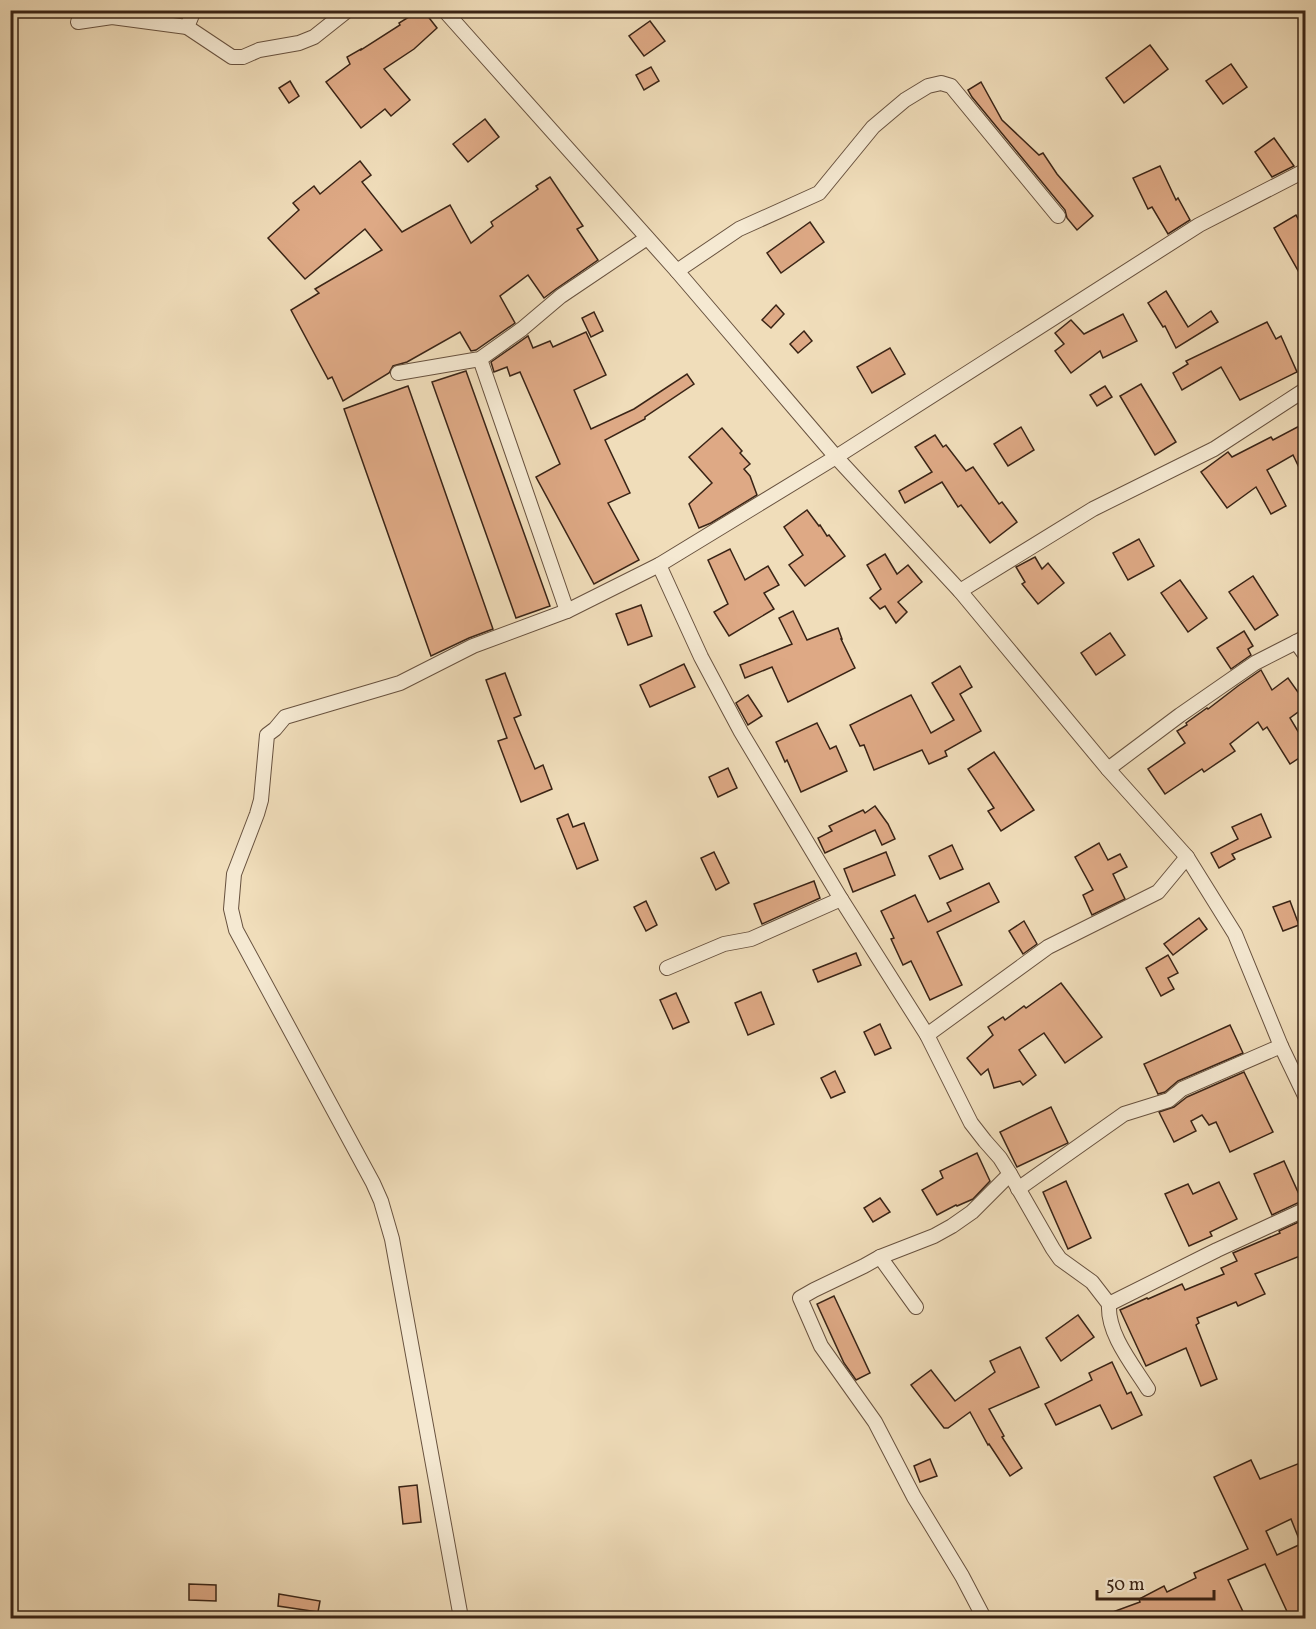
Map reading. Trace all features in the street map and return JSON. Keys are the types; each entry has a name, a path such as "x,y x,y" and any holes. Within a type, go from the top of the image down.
{"street":[{"path":"187,27 194,10"},
{"path":"78,22 112,17 187,27 232,57 243,57 259,50 299,44 314,37 348,10"},
{"path":"444,10 677,271 836,457 960,591 1108,769 1186,857 1235,934 1305,1098"},
{"path":"677,271 739,229 819,193 873,127 905,100 928,86 941,83 951,86 1058,216"},
{"path":"461,1618 394,1250 381,1201 236,930 231,909 234,874 261,800 267,735 285,717 400,682 473,646 567,611 659,565 836,457 1199,225 1305,170"},
{"path":"398,373 480,359 561,296 647,238"},
{"path":"480,359 567,611"},
{"path":"960,591 1093,509 1214,449 1305,389"},
{"path":"659,565 701,657 741,732 841,899 927,1035 971,1123 1000,1158 1060,1259 1092,1282 1109,1304 1108,1315 1114,1335 1148,1389"},
{"path":"1108,769 1255,663 1301,639 1305,656"},
{"path":"927,1035 1048,947 1158,892 1186,857"},
{"path":"667,968 724,944 751,939 841,899"},
{"path":"1018,1189 1124,1114 1169,1100 1182,1089 1281,1046"},
{"path":"984,1618 962,1576 914,1497 875,1422 821,1346 800,1298 880,1257 934,1236 952,1226 972,1212 1010,1174"},
{"path":"1109,1304 1305,1209"},
{"path":"880,1257 916,1307"}],"building":[{"path":"423,10 437,28 414,49 384,69 410,100 391,116 385,109 361,128 326,82 350,64 347,57"},
{"path":"650,21 665,41 644,56 629,36"},
{"path":"1150,45 1168,69 1124,103 1106,78"},
{"path":"1231,64 1247,87 1223,104 1206,81"},
{"path":"651,67 659,81 644,90 636,75"},
{"path":"290,81 299,96 289,103 279,88"},
{"path":"981,82 1002,120 1039,155 1043,153 1057,174 1093,216 1077,230 1067,218 1065,210 972,97 968,90"},
{"path":"485,119 499,137 468,162 453,144"},
{"path":"1274,138 1294,166 1272,177 1255,152"},
{"path":"360,161 371,175 362,182 402,232 450,205 471,243 493,226 491,222 538,189 536,186 550,177 583,226 577,229 598,260 544,298 528,275 500,296 515,323 476,350 471,351 460,332 407,362 393,366 389,373 343,401 332,377 328,379 291,310 319,293 315,289 382,250 365,229 305,279 268,238 299,210 293,203 314,186 320,194"},
{"path":"1160,166 1176,200 1178,198 1190,220 1168,234 1152,207 1148,209 1133,178"},
{"path":"1296,215 1305,232 1305,283 1274,228"},
{"path":"810,222 824,242 781,273 767,253"},
{"path":"1166,291 1188,327 1211,311 1218,322 1176,348 1165,326 1163,327 1148,303"},
{"path":"776,305 784,314 771,328 762,320"},
{"path":"594,312 603,331 591,337 582,318"},
{"path":"1123,314 1137,341 1103,358 1100,351 1071,373 1055,351 1064,344 1055,333 1071,320 1084,334"},
{"path":"1267,322 1276,339 1281,336 1297,372 1240,400 1221,367 1182,390 1173,373 1188,364 1186,361"},
{"path":"804,331 812,341 798,353 790,344"},
{"path":"586,332 606,375 574,390 591,429 634,409 687,374 694,384 645,419 605,440 630,493 608,503 639,560 594,584 536,477 560,464 520,372 510,376 507,367 494,372 491,362 528,336 533,348 550,341 553,347"},
{"path":"890,348 905,374 872,393 857,367"},
{"path":"466,371 550,606 516,618 432,382"},
{"path":"1141,384 1176,442 1155,455 1120,396"},
{"path":"408,386 493,629 431,656 344,409"},
{"path":"1105,386 1112,397 1097,406 1090,395"},
{"path":"1305,423 1305,480 1293,455 1267,470 1286,506 1271,514 1256,487 1227,508 1201,472 1228,452 1232,457 1271,437 1273,440"},
{"path":"1021,427 1034,450 1008,466 994,444"},
{"path":"722,428 750,464 744,469 750,476 757,495 699,528 689,504 712,483 689,457"},
{"path":"935,435 943,447 946,445 966,471 973,467 999,504 1002,502 1017,522 990,543 961,505 958,507 942,482 905,503 899,491 932,472 915,447"},
{"path":"807,510 845,556 805,586 789,565 803,555 784,527"},
{"path":"1139,539 1154,566 1128,580 1113,553"},
{"path":"730,549 745,580 768,566 779,585 764,593 774,609 729,636 714,612 728,604 708,560"},
{"path":"885,554 897,574 908,565 922,582 898,602 907,612 896,623 885,606 880,609 870,598 881,589 867,565"},
{"path":"1035,557 1042,569 1048,563 1064,583 1038,604 1022,584 1025,582 1016,567"},
{"path":"1253,576 1278,615 1255,630 1229,592"},
{"path":"1180,580 1207,618 1188,632 1161,593"},
{"path":"641,605 652,636 628,645 616,614"},
{"path":"793,611 807,640 838,628 855,668 788,702 772,667 745,678 740,665 792,644 779,618"},
{"path":"1244,631 1253,646 1248,649 1251,655 1231,669 1217,648"},
{"path":"1110,633 1125,655 1096,675 1081,653"},
{"path":"684,664 695,687 650,707 640,685"},
{"path":"960,666 972,687 960,694 981,731 945,751 947,756 929,764 922,750 874,770 864,745 860,746 850,725 911,695 931,733 954,720 932,683"},
{"path":"1261,670 1272,690 1288,678 1305,702 1305,707 1290,718 1305,743 1305,754 1290,764 1267,727 1263,730 1258,722 1230,744 1235,751 1204,772 1202,769 1165,794 1148,769 1185,743 1177,731"},
{"path":"505,673 521,715 514,718 535,769 543,765 552,789 521,802 498,741 507,738 486,680"},
{"path":"748,695 762,716 748,725 736,703"},
{"path":"817,723 830,749 836,746 847,771 801,792 776,742"},
{"path":"994,752 1034,810 1001,831 988,811 994,808 968,769"},
{"path":"728,768 737,788 718,797 709,777"},
{"path":"875,806 895,839 882,845 875,830 825,853 818,838 832,831 829,826 863,810 865,813"},
{"path":"568,814 573,827 584,823 598,860 577,869 557,819"},
{"path":"1261,814 1271,837 1232,854 1235,859 1219,868 1211,853 1238,839 1232,827"},
{"path":"1099,843 1108,860 1120,854 1127,867 1113,874 1125,899 1092,915 1083,895 1093,890 1075,857"},
{"path":"952,845 963,869 940,879 929,856"},
{"path":"714,852 729,883 716,890 701,858"},
{"path":"886,852 895,875 853,892 844,869"},
{"path":"814,881 820,898 762,924 754,904"},
{"path":"989,883 999,902 937,932 962,985 930,1000 911,961 903,965 891,939 894,938 881,911 915,895 928,922 951,911 947,903"},
{"path":"646,901 657,925 646,931 634,907"},
{"path":"1290,901 1299,925 1283,931 1273,907"},
{"path":"1199,918 1207,929 1173,955 1164,944"},
{"path":"1024,921 1037,944 1023,954 1009,931"},
{"path":"856,953 861,965 818,982 813,970"},
{"path":"1168,955 1178,973 1168,978 1174,989 1161,996 1146,968"},
{"path":"1061,983 1102,1037 1065,1063 1044,1033 1019,1050 1036,1075 1023,1085 1020,1081 994,1088 988,1069 981,1075 967,1058 993,1035 988,1027 1003,1017 1005,1020 1024,1006 1026,1008"},
{"path":"761,992 774,1024 748,1035 735,1003"},
{"path":"676,993 689,1022 673,1029 660,1000"},
{"path":"880,1024 891,1048 875,1055 864,1032"},
{"path":"1230,1025 1243,1053 1178,1081 1165,1092 1158,1094 1144,1064"},
{"path":"835,1071 845,1092 831,1098 821,1078"},
{"path":"1244,1072 1273,1132 1230,1152 1216,1122 1209,1125 1202,1115 1191,1121 1196,1131 1174,1142 1159,1112 1174,1107 1187,1097"},
{"path":"1051,1107 1068,1143 1017,1167 1000,1132"},
{"path":"977,1153 990,1181 973,1199 937,1215 922,1190 943,1178 940,1171"},
{"path":"1284,1161 1302,1201 1272,1215 1254,1174"},
{"path":"1066,1181 1091,1238 1068,1249 1043,1192"},
{"path":"1219,1182 1237,1219 1210,1232 1212,1236 1189,1246 1165,1194 1188,1184 1193,1194"},
{"path":"880,1198 890,1212 873,1222 864,1208"},
{"path":"1305,1219 1305,1254 1255,1274 1265,1294 1238,1306 1236,1302 1197,1318 1199,1323 1196,1325 1217,1379 1201,1386 1186,1348 1146,1366 1120,1310 1182,1284 1185,1290 1224,1274 1221,1268 1237,1261 1233,1253 1280,1233 1279,1231"},
{"path":"834,1296 870,1373 856,1380 844,1363 817,1304"},
{"path":"1078,1315 1094,1337 1061,1361 1046,1338"},
{"path":"1020,1347 1039,1387 989,1409 1004,1436 1002,1437 1022,1468 1010,1476 988,1445 970,1412 948,1428 944,1428 911,1385 931,1370 955,1401 995,1372 990,1361"},
{"path":"1112,1362 1127,1394 1131,1392 1142,1415 1112,1429 1100,1405 1056,1425 1045,1404 1092,1380 1089,1373"},
{"path":"930,1459 937,1476 920,1482 914,1466"},
{"path":"1251,1460 1260,1479 1305,1461 1305,1618 1290,1618 1265,1564 1228,1580 1246,1618 1100,1618 1140,1602 1139,1599 1164,1586 1167,1592 1196,1578 1194,1573 1248,1549 1214,1477","holes":["1291,1519 1301,1544 1277,1555 1266,1531"]},
{"path":"417,1485 421,1522 403,1524 399,1487"},
{"path":"189,1584 216,1585 216,1601 189,1600"},
{"path":"279,1594 320,1601 318,1612 278,1606"}]}
